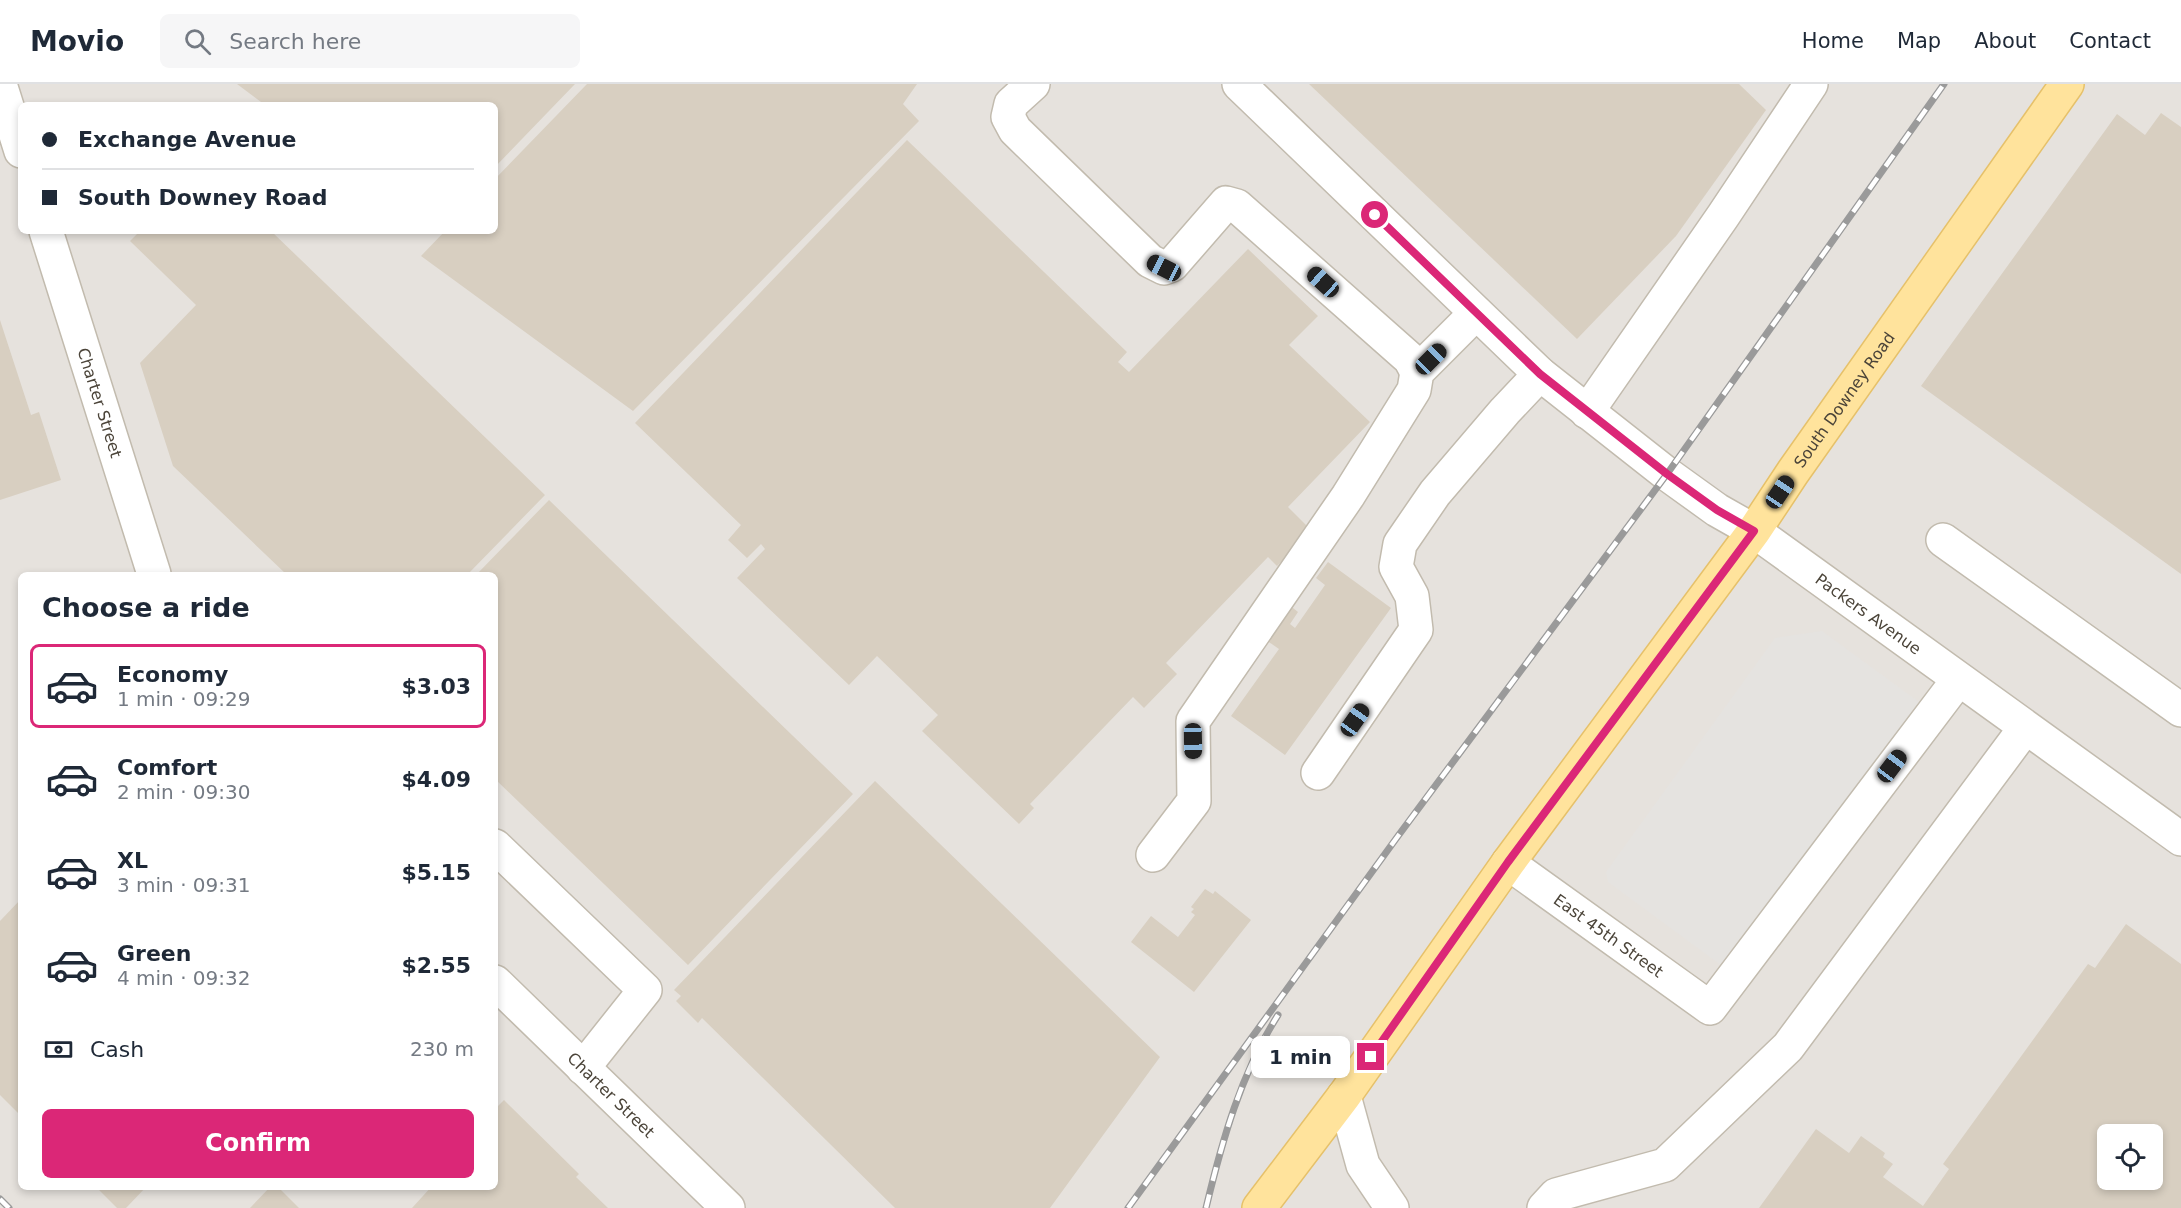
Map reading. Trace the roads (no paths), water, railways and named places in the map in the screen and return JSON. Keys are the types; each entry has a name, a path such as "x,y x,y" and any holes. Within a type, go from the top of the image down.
{"main road":[{"name":"South Downey Road","path":"1259,1208 1344,1096 1508,862 1754,531 1793,472 2067,84"}],"street":[{"path":"0,84 18,141"},
{"path":"1033,84 1011,104 1008,117 1015,130 1150,261 1164,268 1172,266 1227,203 1237,206 1410,359 1417,372"},
{"name":"Packers Avenue","path":"1239,84 1540,374 1587,412 1680,484 1717,510 1754,531 2181,839"},
{"path":"1587,412 1811,84"},
{"name":"Charter Street","path":"47,234 153,572"},
{"path":"1153,855 1194,801 1193,721 1348,496 1414,390 1417,372 1476,313"},
{"path":"1318,773 1416,630 1412,596 1396,567 1400,544 1435,493 1540,374"},
{"path":"1943,540 2181,710"},
{"name":"East 45th Street","path":"1508,862 1710,1008 1970,688"},
{"path":"1544,1208 1556,1195 1665,1165 1788,1047 2025,728"},
{"path":"498,849 645,990 583,1068"},
{"name":"Charter Street","path":"498,985 718,1205"},
{"path":"1344,1096 1363,1165 1392,1208"}],"railway":[{"path":"1128,1208 1398,836 1667,474 1944,84"},
{"path":"1206,1208 1234,1108 1253,1060 1278,1015"},
{"path":"0,1199 9,1208"}]}
